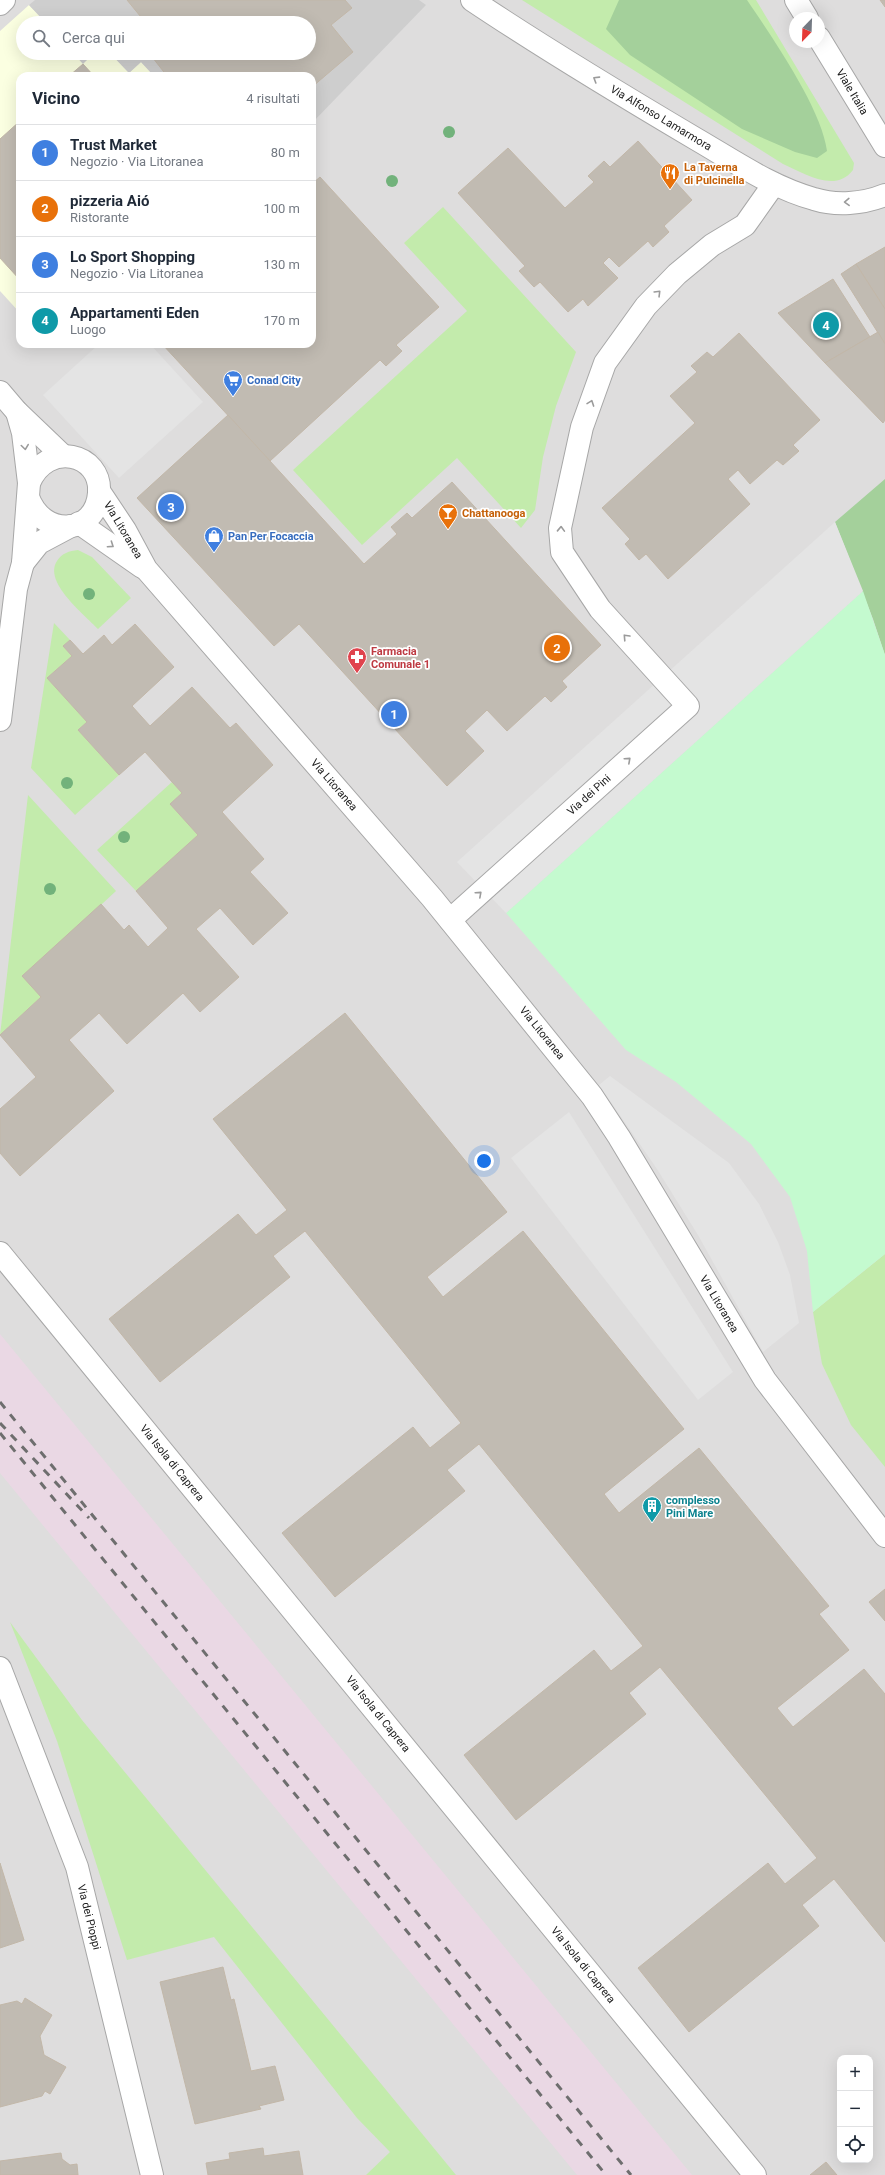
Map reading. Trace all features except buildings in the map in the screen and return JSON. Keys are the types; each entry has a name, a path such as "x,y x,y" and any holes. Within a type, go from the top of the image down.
{"street":[{"path":"0,4 4,0"},
{"name":"Via Alfonso Lamarmora","path":"472,0 538,44 629,100 774,184 814,199 828,202 860,202 885,195"},
{"path":"796,0 803,12"},
{"name":"Viale Italia","path":"825,48 885,146"},
{"name":"Via dei Pini","path":"450,920 688,706 600,609 562,552 560,528 582,427 605,363 646,306 677,274 712,245 745,224 774,184"},
{"path":"0,392 17,412 62,455"},
{"path":"17,412 23,433 32,508 39,517 60,527 75,525"},
{"path":"0,720 16,589 23,563 29,490 34,472 41,463 62,455 76,458 86,463 93,470 100,491 98,503 92,513 75,525 39,543 23,563"},
{"name":"Via Litoranea","path":"100,491 125,530 146,569 450,920 592,1096 619,1137 765,1380 885,1536"},
{"name":"Via Litoranea","path":"75,525 146,569"},
{"name":"Via Isola di Caprera","path":"0,1253 755,2175"},
{"name":"Via dei Pioppi","path":"0,1668 77,1867 152,2175"}],"shaded area":[{"path":"0,0 885,0 885,2175 0,2175"},
{"path":"35,0 419,0 426,5 316,119 316,72 150,72 141,62 130,72 128,72 117,60 316,60 316,16 39,16 29,5"},
{"path":"29,5 39,16 17,16"},
{"path":"16,17 16,60 80,60 83,63 86,60 117,60 128,72 16,72 16,309 0,291 0,31"},
{"path":"79,60 87,60 83,64"},
{"path":"141,62 150,72 130,72"},
{"path":"95,348 154,348 203,402 119,478 43,395"},
{"path":"835,522 863,591 506,913 457,862"},
{"path":"610,1076 729,1163 759,1204 778,1242 790,1275 799,1323 763,1352 698,1235 657,1169 599,1085"},
{"path":"569,1112 733,1372 698,1400 511,1158"},
{"path":"0,1334 692,2175 577,2175 0,1473"}],"green space":[{"path":"522,0 756,0 854,163 853,170 846,177 828,181 810,176 783,164"},
{"path":"619,0 747,0 782,53 806,95 816,115 827,151 817,158 795,152 742,129 630,55 606,29"},
{"path":"443,207 576,352 556,406 543,457 535,510 521,528 457,458 362,545 293,470 467,311 404,243"},
{"path":"885,479 885,655 873,619 835,522"},
{"path":"78,550 92,557 131,598 98,629 67,597 60,588 56,578 54,569 59,558 66,553"},
{"path":"863,591 885,655 885,1254 813,1312 807,1251 790,1197 751,1144 676,1082 626,1050 506,913"},
{"path":"54,623 70,640 63,646 72,656 47,678 87,722 78,730 119,775 75,815 31,768"},
{"path":"172,782 182,793 170,804 198,835 136,891 97,850"},
{"path":"28,795 116,891 75,929 41,997 0,1035"},
{"path":"885,1254 885,1467 851,1425 822,1364 813,1312"},
{"path":"10,1622 82,1720 456,2175 366,2175 390,2152 357,2118 214,1937 127,1960 57,1741"}],"railway":[{"path":"0,1402 631,2175"},
{"path":"0,1423 89,1518"},
{"path":"0,1433 606,2175"}],"place":[{"name":"La Taverna di Pulcinella","path":"670,190"},
{"name":"Appartamenti Eden","path":"826,325"},
{"name":"Conad City","path":"233,397"},
{"name":"Lo Sport Shopping","path":"171,507"},
{"name":"Chattanooga","path":"448,530"},
{"name":"Pan Per Focaccia","path":"214,553"},
{"name":"pizzeria Aió","path":"557,648"},
{"name":"Farmacia Comunale 1","path":"357,674"},
{"name":"Trust Market","path":"394,714"},
{"name":"complesso Pini Mare","path":"652,1523"}]}
